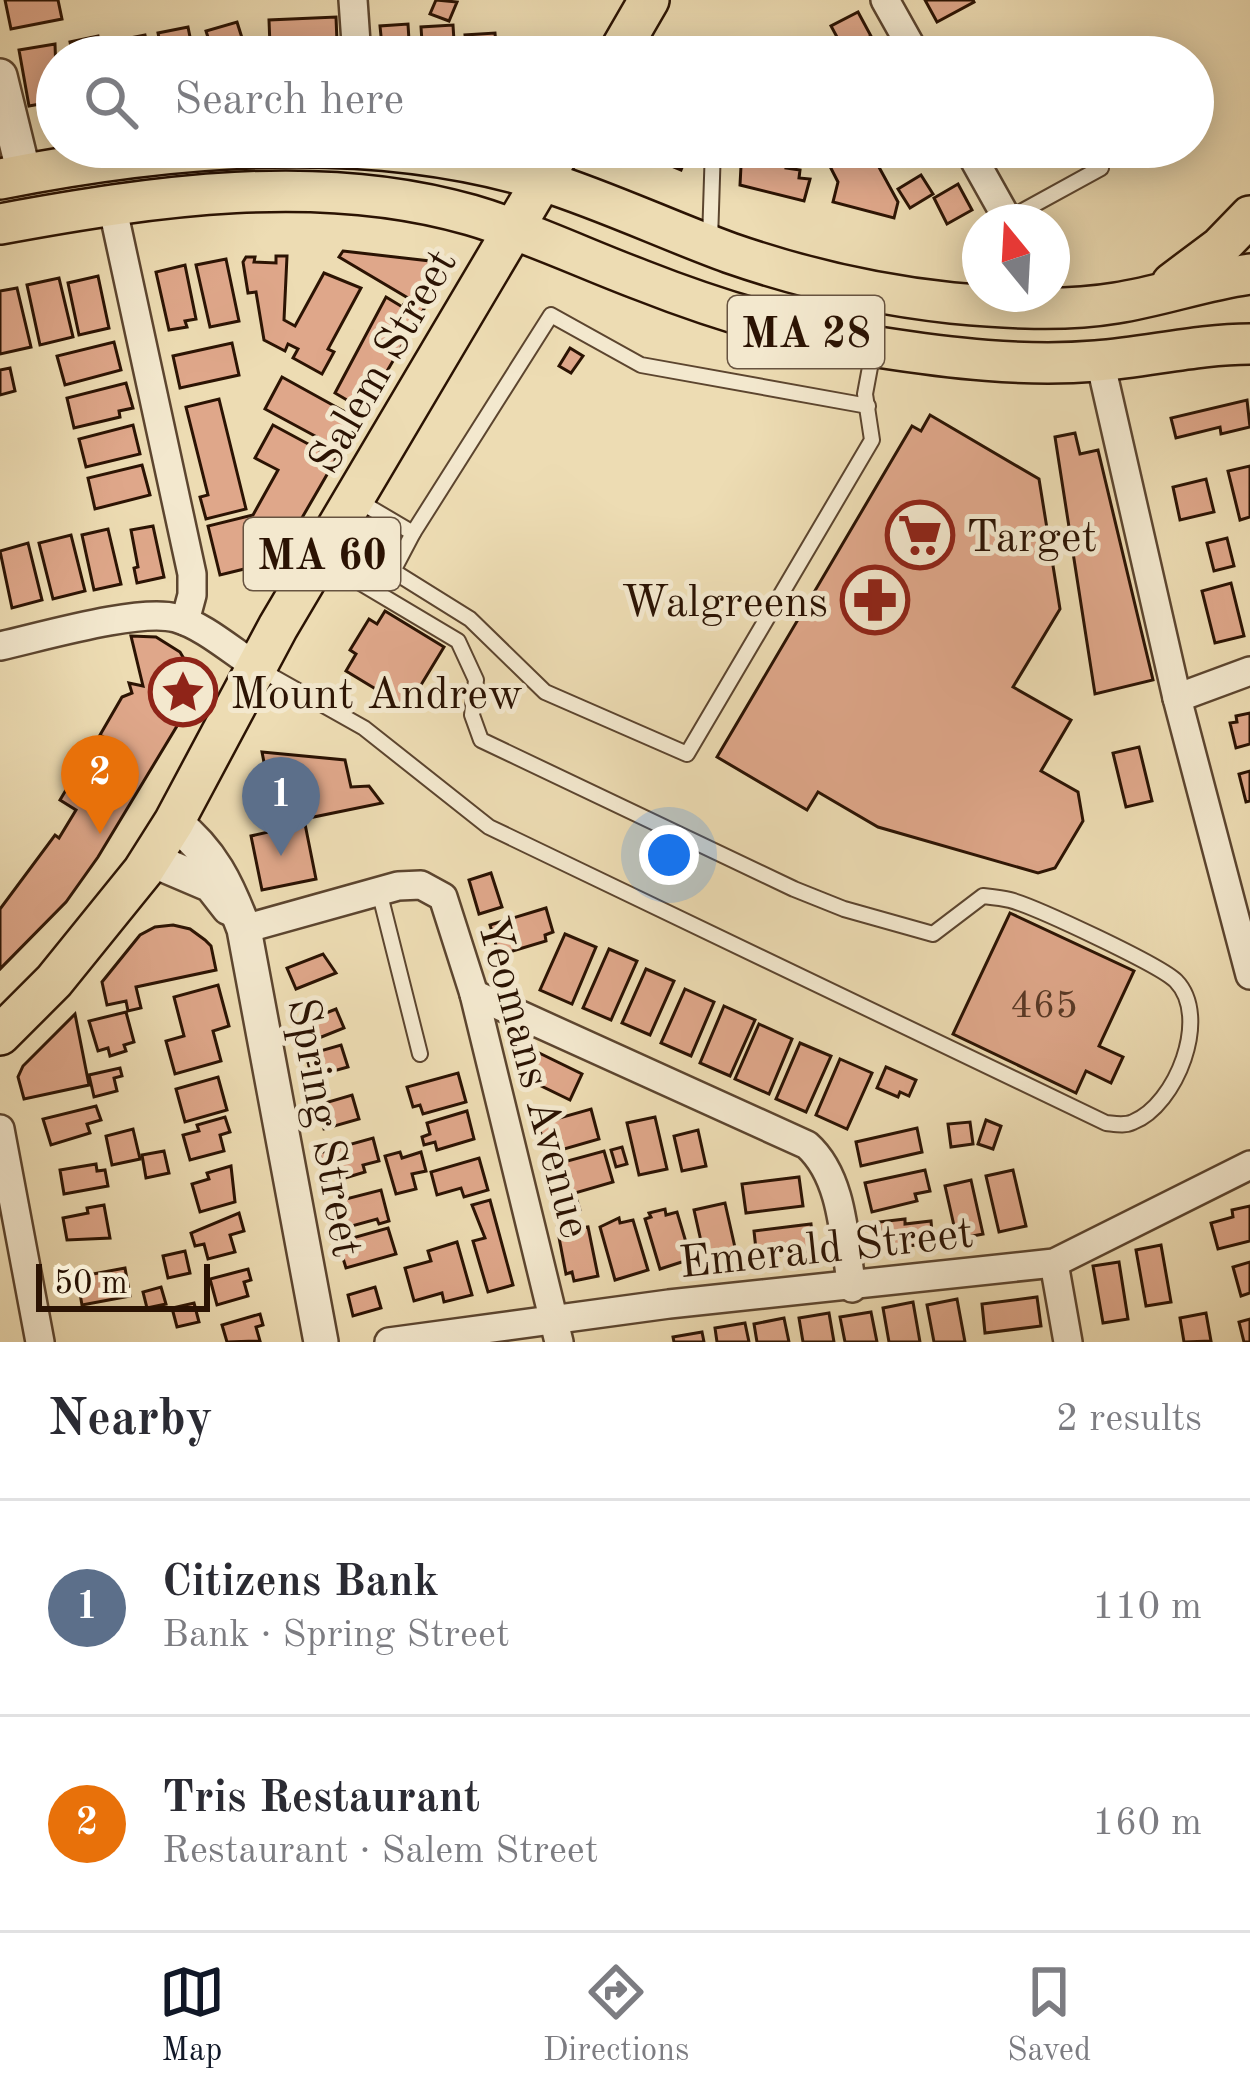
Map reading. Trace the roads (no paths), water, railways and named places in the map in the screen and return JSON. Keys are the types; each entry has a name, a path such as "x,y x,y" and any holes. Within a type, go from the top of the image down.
{"main road":[{"path":"628,36 649,0"},
{"name":"MA 28","path":"12,177 85,168"},
{"name":"Salem Street","path":"0,1035 54,981 174,822 257,667 550,168"},
{"name":"MA 28","path":"561,168 710,245 813,278 962,303"},
{"name":"MA 28","path":"0,224 112,205 253,193 354,196 464,213 718,308 874,346 996,360 1100,361 1238,343"},
{"path":"1152,296 1198,265 1250,216"},
{"name":"MA 28","path":"1070,300 1152,296 1241,278"}],"street":[{"path":"353,0 356,36"},
{"path":"885,0 905,36"},
{"path":"0,76 12,177"},
{"path":"979,168 999,204"},
{"path":"112,205 192,574 184,621"},
{"path":"1100,361 1177,698 1250,975"},
{"path":"0,646 162,616 184,621 257,667"},
{"path":"1177,698 1250,671"},
{"name":"Spring Street","path":"174,822 208,852 225,878 244,929 321,1342"},
{"name":"Spring Street","path":"150,859 211,885 244,929"},
{"name":"Yeomans Avenue","path":"244,929 379,891 422,885 443,897 474,994 557,1330"},
{"path":"474,994 807,1145 822,1159 830,1177 852,1288"},
{"path":"0,1129 40,1342"},
{"name":"Emerald Street","path":"389,1342 557,1330 669,1304 1054,1264 1250,1165"},
{"path":"1054,1264 1068,1342"}],"lane":[{"path":"710,245 712,168"},
{"path":"1038,204 1101,168"},
{"path":"868,406 641,365 550,315 393,571 470,619 545,692 687,754 872,440 868,406 865,394 874,346"},
{"path":"355,499 413,533"},
{"path":"257,667 364,728 488,827 1106,1123 1129,1125 1151,1113 1170,1090 1187,1055 1188,1010 1179,983 1156,968 1010,900 983,896 933,934 844,909 481,740 472,716 476,680 458,641 320,558"},
{"path":"379,891 420,1054"}],"place":[{"name":"Target","path":"920,535"},
{"name":"Walgreens","path":"875,600"},
{"name":"Mount Andrew","path":"183,692"},
{"name":"Tris Restaurant","path":"100,834"},
{"name":"Citizens Bank","path":"281,856"}]}
